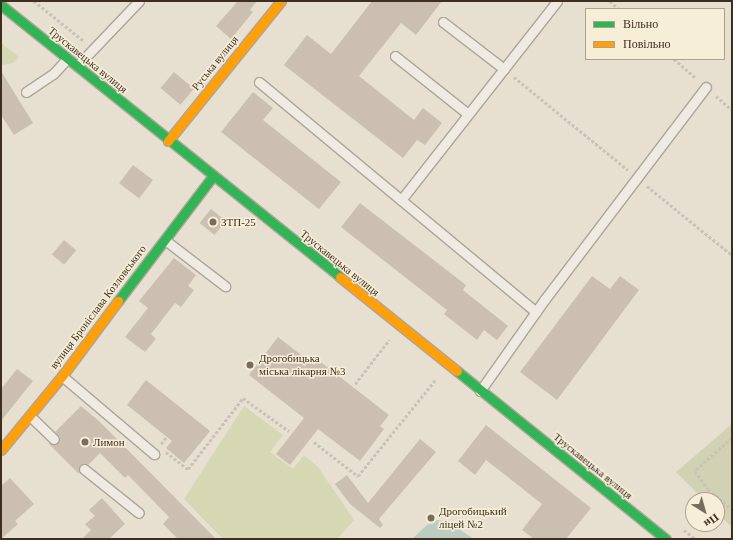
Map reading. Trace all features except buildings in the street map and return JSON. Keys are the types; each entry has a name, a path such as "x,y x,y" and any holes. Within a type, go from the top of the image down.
{"main road":[{"name":"Руська вулиця","path":"168,141 281,1"},
{"name":"Трускавецька вулиця","path":"1,5 212,177 666,539"},
{"name":"вулиця Броніслава Козловського","path":"1,450 62,376 212,177"}],"lane":[{"path":"77,66 139,1"},
{"path":"401,200 557,1"},
{"path":"443,22 504,69"},
{"path":"395,56 468,114"},
{"path":"26,92 53,74 68,59"},
{"path":"259,82 536,312"},
{"path":"480,390 536,312 706,87"},
{"path":"165,240 226,286"},
{"path":"62,376 156,450"},
{"path":"30,416 54,439"},
{"path":"84,469 139,513"}],"path":[{"path":"504,69 732,255"},
{"path":"355,384 390,339"},
{"path":"314,442 358,476 437,376"},
{"path":"156,450 188,469 244,398 289,430"},
{"path":"732,438 695,471 708,488 732,509"}],"green space":[{"path":"1,43 19,57 13,63 1,65"},
{"path":"244,406 283,435 270,452 293,469 304,455 318,467 354,520 337,539 223,539 184,499"},
{"path":"732,424 732,527 725,520 725,492 696,492 676,472"}],"shaded area":[{"path":"437,520 448,522 474,539 412,539 427,525"}],"traffic: fast":[{"path":"1,5 340,277"},
{"path":"118,301 212,177"},
{"path":"457,371 666,539"}],"traffic: slow":[{"path":"168,141 281,1"},
{"path":"340,277 457,371"},
{"path":"1,450 62,376 118,301"}],"place":[{"name":"ЗТП-25","path":"213,222"},
{"name":"Дрогобицька міська лікарня №3","path":"250,365"},
{"name":"Лимон","path":"85,442"},
{"name":"Дрогобицький ліцей №2","path":"431,518"}]}
